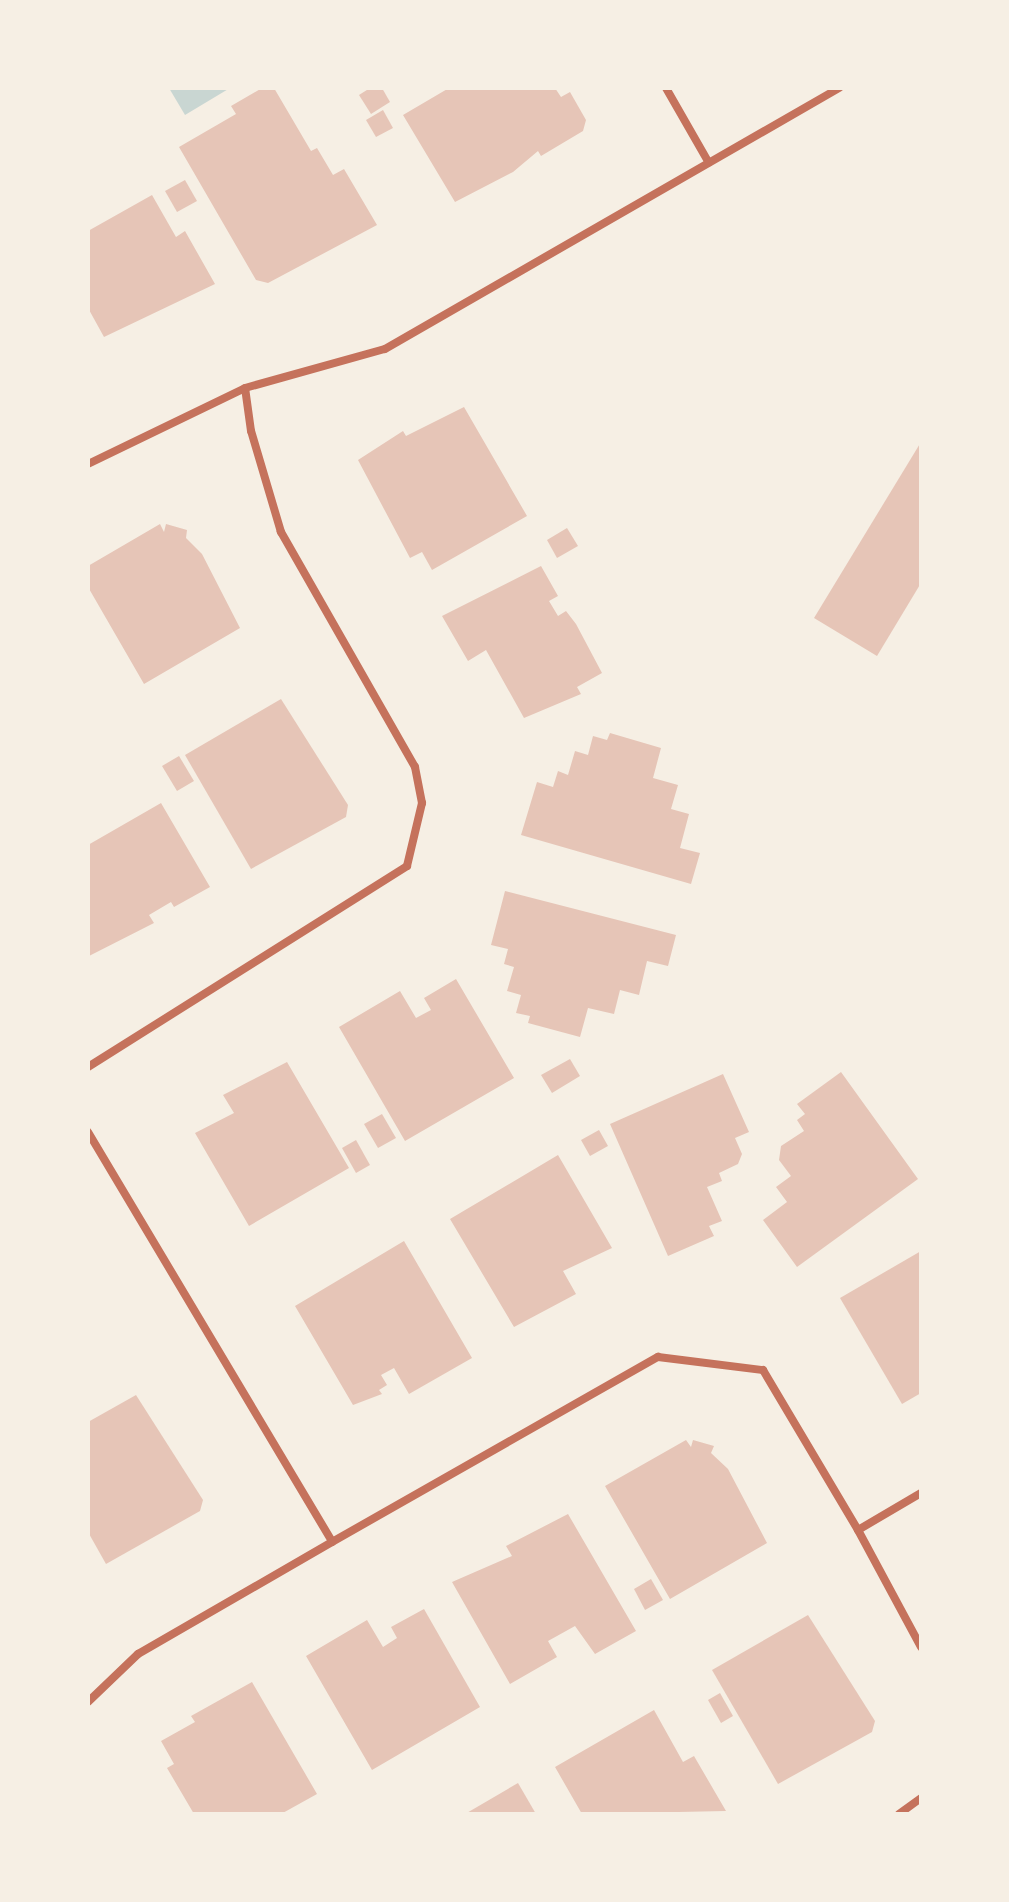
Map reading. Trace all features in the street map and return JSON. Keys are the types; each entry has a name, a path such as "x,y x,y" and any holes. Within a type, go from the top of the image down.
{"street":[{"path":"666,88 709,163"},
{"path":"88,464 245,388 385,349 839,88"},
{"path":"88,1067 407,866 422,803 415,767 281,532 251,431 245,388"},
{"path":"88,1132 332,1542"},
{"path":"88,1702 138,1654 658,1357 763,1370 858,1530 921,1647"},
{"path":"858,1530 921,1493"},
{"path":"899,1814 921,1798"}],"shaded area":[{"path":"169,88 230,88 185,115"}],"building":[{"path":"262,88 274,88 311,151 317,148 333,175 344,169 377,225 268,283 256,280 179,147 236,114 231,106"},
{"path":"370,88 382,88 390,102 371,114 359,95"},
{"path":"449,88 555,88 561,97 570,92 586,120 583,131 541,156 538,151 513,172 455,202 403,115"},
{"path":"383,110 393,128 376,137 366,120"},
{"path":"185,180 197,201 177,212 165,191"},
{"path":"152,195 176,237 185,231 215,284 104,337 88,308 88,231"},
{"path":"464,407 527,516 432,570 422,552 410,558 358,460 403,431 406,436"},
{"path":"921,442 921,583 877,656 814,618"},
{"path":"160,524 164,532 166,524 187,530 186,538 202,554 240,628 144,684 88,587 88,566"},
{"path":"567,528 578,546 557,558 547,540"},
{"path":"541,566 558,596 549,601 558,616 566,611 576,624 602,673 577,687 581,694 524,718 486,650 468,661 442,616"},
{"path":"281,699 348,805 346,817 251,869 185,755"},
{"path":"610,733 661,748 653,778 678,785 671,809 689,814 680,848 700,853 691,884 521,835 537,782 553,787 558,771 568,775 575,751 588,755 593,736 607,740"},
{"path":"179,756 194,781 177,791 162,766"},
{"path":"161,803 210,887 174,907 171,902 149,915 154,923 89,956 88,845"},
{"path":"505,891 676,935 668,966 647,961 639,995 620,990 614,1014 588,1008 580,1037 528,1023 530,1016 516,1013 521,995 507,991 514,967 504,964 508,949 491,945"},
{"path":"456,979 514,1078 405,1141 339,1027 400,991 416,1018 431,1010 424,998"},
{"path":"570,1059 580,1076 552,1093 541,1075"},
{"path":"287,1062 349,1168 249,1226 195,1133 234,1113 223,1095"},
{"path":"841,1072 918,1179 797,1267 763,1220 787,1202 776,1187 791,1176 779,1160 781,1146 804,1131 797,1120 805,1114 797,1104"},
{"path":"723,1074 749,1132 735,1138 742,1154 738,1164 719,1173 722,1181 707,1187 722,1221 709,1226 714,1236 668,1256 610,1124"},
{"path":"382,1114 396,1138 378,1148 364,1124"},
{"path":"599,1130 608,1146 590,1156 581,1140"},
{"path":"356,1140 370,1165 356,1173 342,1148"},
{"path":"558,1155 612,1248 563,1271 576,1294 514,1327 450,1219"},
{"path":"404,1241 472,1358 409,1394 394,1368 381,1375 387,1385 379,1390 382,1394 353,1405 295,1306"},
{"path":"921,1251 921,1393 902,1404 840,1298"},
{"path":"136,1395 203,1500 200,1511 106,1564 88,1532 88,1422"},
{"path":"686,1440 691,1447 693,1440 714,1446 711,1453 728,1469 767,1543 670,1599 605,1486"},
{"path":"568,1514 636,1631 595,1654 575,1626 548,1641 557,1657 510,1684 452,1582 512,1556 506,1546"},
{"path":"651,1579 663,1600 645,1610 634,1589"},
{"path":"424,1609 480,1707 372,1770 306,1656 367,1620 383,1647 397,1638 391,1627"},
{"path":"808,1615 875,1721 872,1732 778,1784 712,1670"},
{"path":"252,1682 317,1794 281,1814 194,1814 167,1768 174,1764 161,1741 195,1722 191,1716"},
{"path":"720,1693 733,1716 721,1723 708,1700"},
{"path":"654,1710 683,1762 694,1756 726,1811 582,1814 555,1767"},
{"path":"518,1783 536,1814 465,1814"}]}
